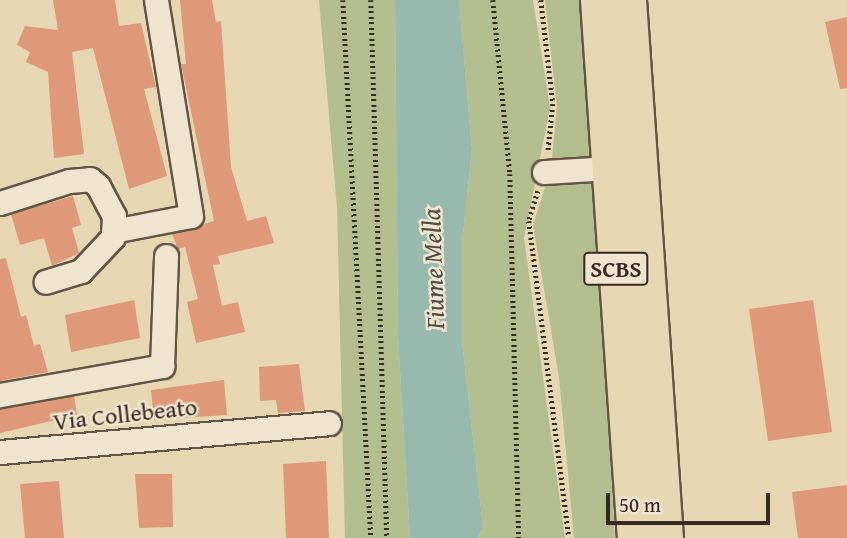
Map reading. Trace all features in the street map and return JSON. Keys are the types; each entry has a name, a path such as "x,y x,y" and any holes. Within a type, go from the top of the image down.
{"highway":[{"name":"SCBS","path":"598,0 635,538"},
{"name":"SCBS","path":"628,0 665,538"}],"street":[{"path":"113,231 191,216 156,0"},
{"path":"544,172 610,168"},
{"path":"0,202 90,179 114,216 113,231 97,259 46,282"},
{"name":"Via Collebeato","path":"0,395 162,366 166,256"},
{"name":"Via Collebeato","path":"0,452 329,423"}],"path":[{"path":"343,0 371,538"},
{"path":"371,0 387,538"},
{"path":"493,0 510,174 519,538"},
{"path":"541,0 553,104 544,172 529,221 569,538"}],"green space":[{"path":"319,0 395,0 398,337 410,538 345,538 337,208"},
{"path":"459,0 533,0 550,108 524,238 565,538 478,538 483,526 462,341 462,243 472,149"},
{"path":"545,0 582,0 615,538 574,538 559,377 533,225 551,168 557,106"}],"water":[{"name":"Fiume Mella","path":"395,0 459,0 472,149 462,243 462,341 483,526 478,538 410,538 398,337"}],"building":[{"path":"53,0 115,0 119,26 141,23 156,87 144,89 167,176 129,189 93,48 72,52 84,154 54,158 48,72 26,62 30,52 17,45 25,26 58,30"},
{"path":"180,0 212,0 216,22 221,21 231,167 247,221 266,216 274,243 218,256 220,264 213,265 222,306 238,302 245,332 196,343 187,302 198,299 185,247 178,249 172,234 214,221 181,64 186,64"},
{"path":"847,17 847,88 840,89 825,22"},
{"path":"73,196 81,225 72,228 79,253 52,266 44,238 20,245 11,214"},
{"path":"6,258 21,317 26,315 34,346 40,344 48,372 0,381 0,259"},
{"path":"134,300 140,338 71,352 65,315"},
{"path":"813,300 832,432 768,441 749,309"},
{"path":"299,364 305,411 278,413 276,400 260,401 259,367"},
{"path":"224,380 227,415 154,420 151,390"},
{"path":"74,396 77,415 0,433 0,409"},
{"path":"326,461 329,538 286,538 283,464"},
{"path":"135,474 172,474 173,527 139,528"},
{"path":"59,481 64,538 25,538 20,484"},
{"path":"847,485 847,538 798,538 792,492"}]}
